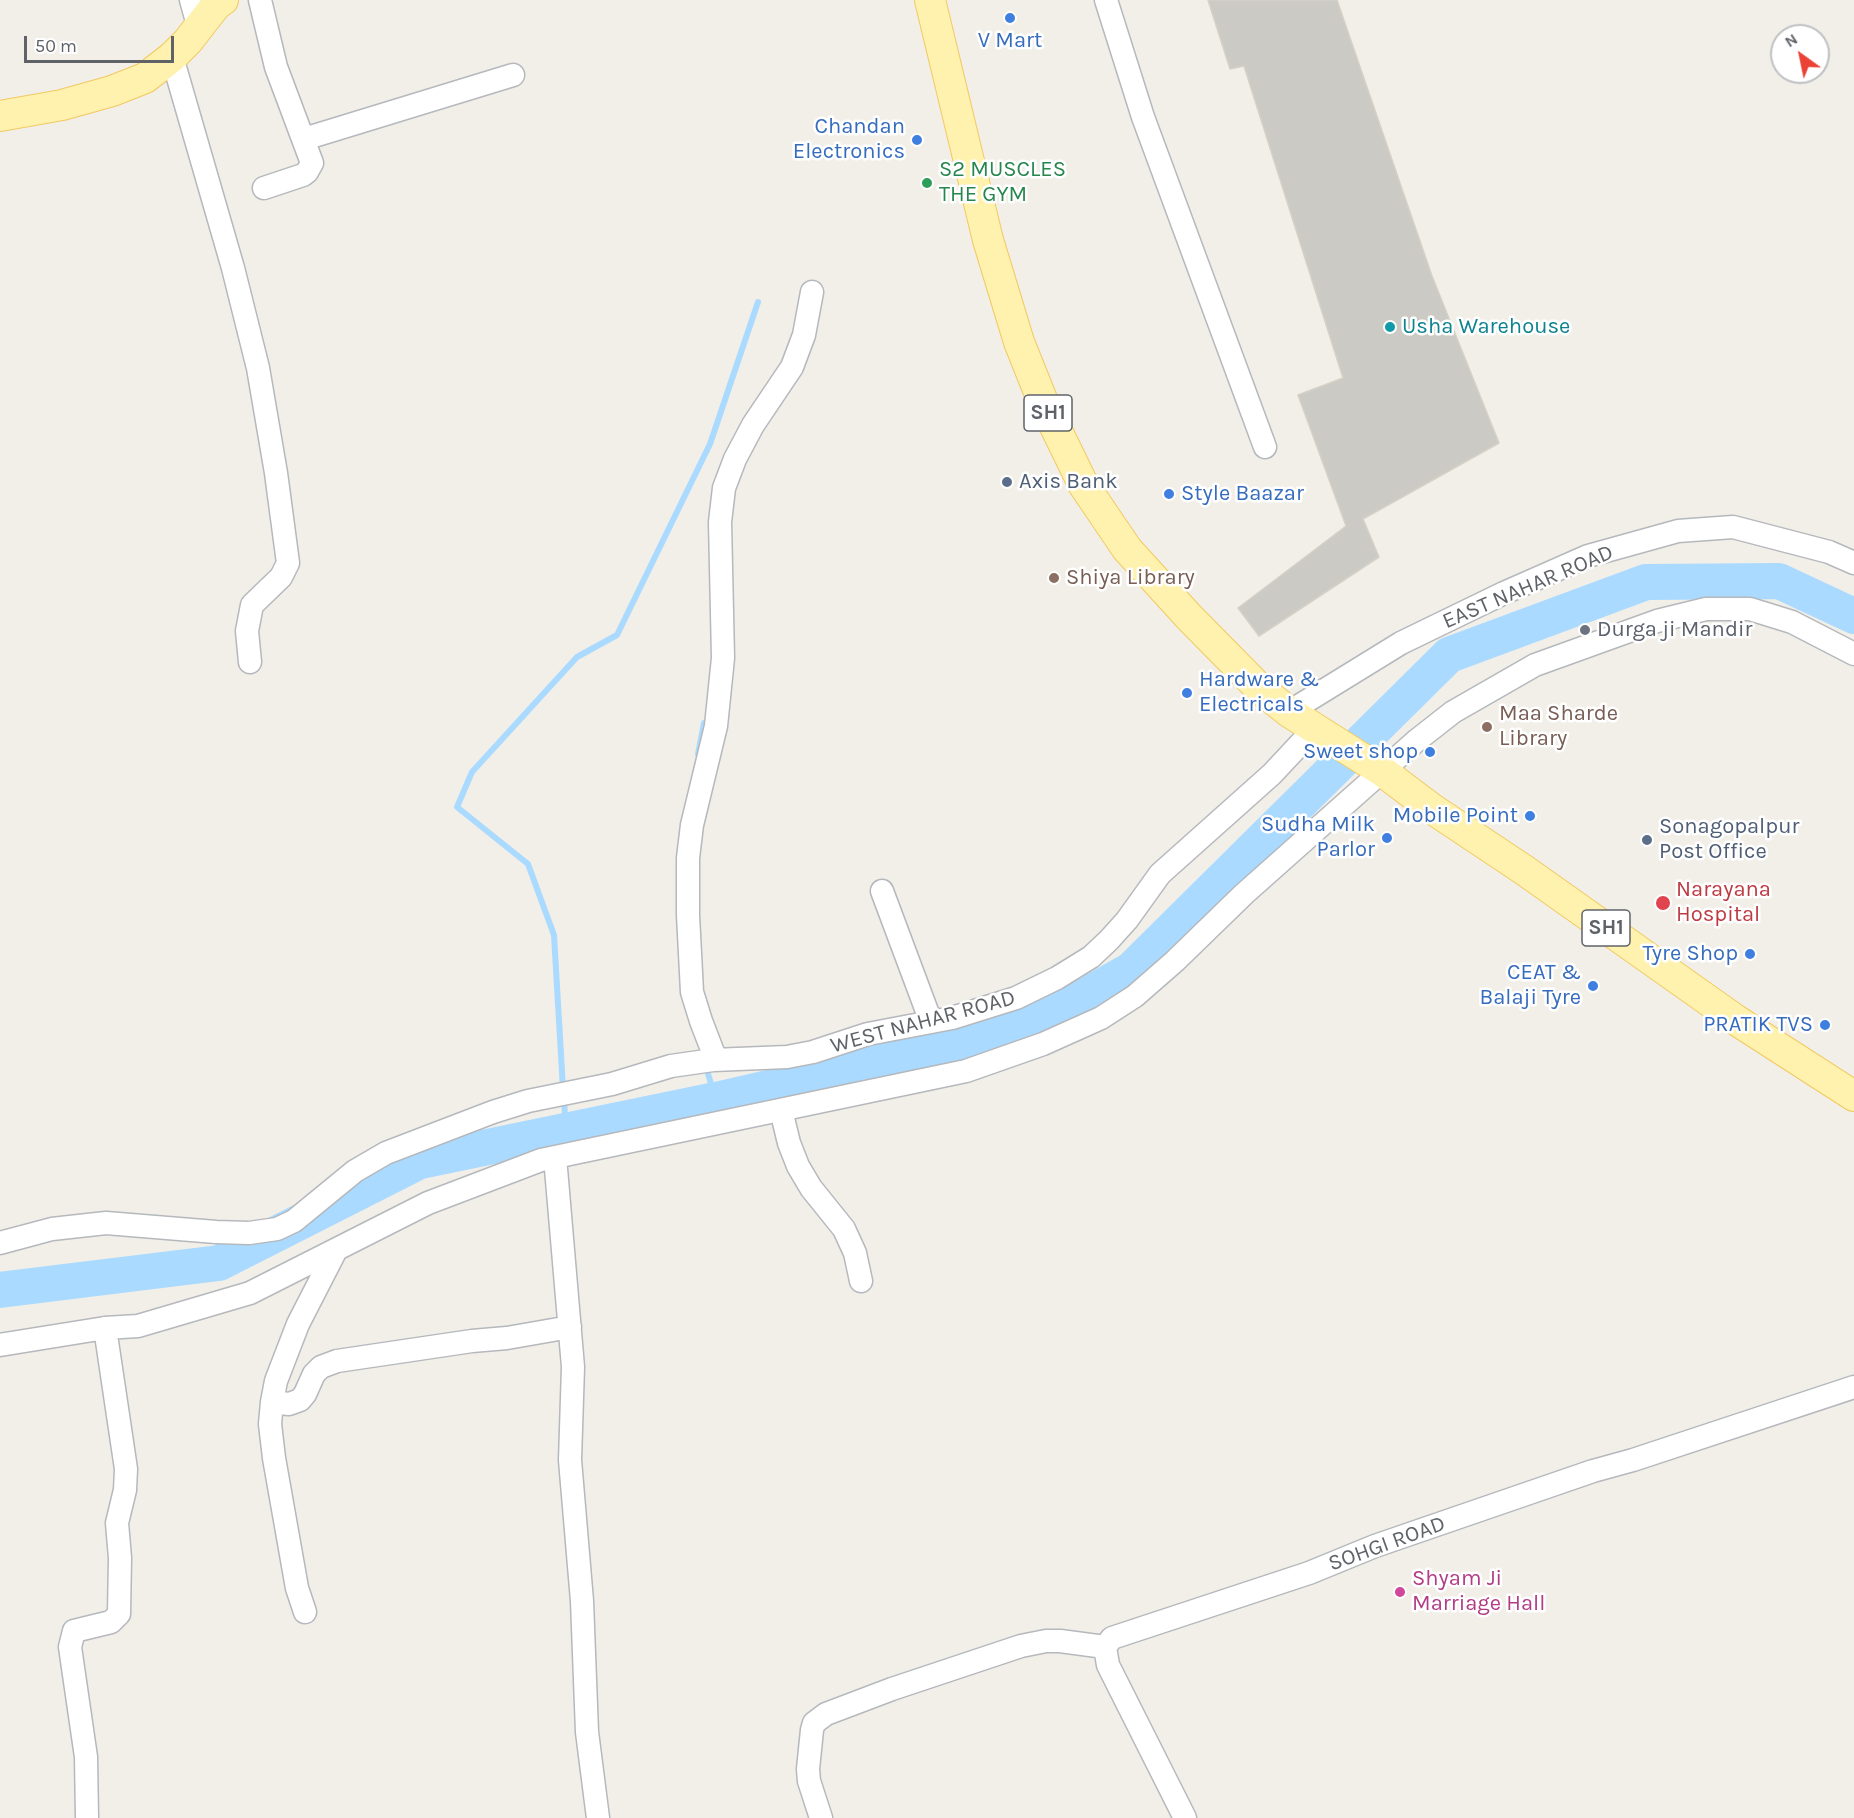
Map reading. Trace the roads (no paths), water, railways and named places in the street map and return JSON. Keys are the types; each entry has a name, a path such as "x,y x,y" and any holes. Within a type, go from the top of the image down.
{"main road":[{"path":"0,116 62,105 112,91 145,78 188,41 195,13 223,0"},
{"name":"SH1","path":"930,0 988,240 1019,342 1042,402 1083,484 1127,549 1189,617 1259,687 1289,712 1371,764 1736,1020 1854,1096"}],"street":[{"path":"260,0 276,67 312,163 308,172 264,188"},
{"path":"1106,0 1143,117 1265,447"},
{"path":"172,57 258,368 284,529 288,563 273,585 252,605 249,614 247,631 250,662"},
{"path":"304,139 513,75"},
{"path":"715,1060 692,992 688,858 692,825 716,726 723,658 720,522 724,488 748,433 792,367 804,335 812,292"},
{"name":"EAST NAHAR ROAD","path":"1289,712 1401,643 1504,593 1588,556 1678,531 1733,527 1829,552 1854,563"},
{"path":"0,1345 105,1328 138,1326 250,1293 428,1203 541,1160 966,1071 1043,1044 1101,1018 1135,996 1244,894 1371,764 1453,712 1535,665 1657,621 1706,609 1750,609 1792,622 1854,654"},
{"name":"WEST NAHAR ROAD","path":"0,1243 52,1229 106,1222 216,1233 255,1233 277,1229 294,1221 355,1171 386,1153 528,1101 612,1084 671,1066 715,1060 787,1057 813,1052 868,1034 952,1018 1016,998 1057,978 1091,957 1127,920 1160,874 1320,731"},
{"path":"882,891 932,1022"},
{"path":"781,1110 789,1143 798,1166 811,1188 844,1229 855,1253 861,1281"},
{"path":"555,1158 573,1367 570,1460 582,1600 587,1732 598,1818"},
{"path":"305,1612 297,1588 270,1424 276,1381 294,1334 336,1250"},
{"path":"272,1402 289,1404 300,1400 314,1374 321,1367 337,1361 570,1327"},
{"path":"87,1818 86,1756 70,1647 74,1631 111,1622 119,1614 120,1558 117,1523 125,1490 126,1468 105,1328"},
{"name":"SOHGI ROAD","path":"1105,1647 1118,1635 1309,1573 1375,1546 1593,1471 1854,1387"},
{"path":"821,1818 809,1781 808,1769 812,1730 814,1724 826,1714 892,1689 1021,1646 1046,1641 1105,1647 1106,1658 1114,1681 1185,1818"}],"waterway":[{"path":"563,1089 554,935 528,864 457,807 472,772 577,657 617,635 710,444 758,302"},
{"path":"0,1290 219,1263 420,1161 716,1100 964,1043 1082,998 1131,970 1449,655 1646,582 1779,581 1854,616"},
{"path":"698,754 704,723"},
{"path":"706,1067 716,1100"},
{"path":"564,1099 566,1131"}],"place":[{"name":"V Mart","path":"1010,18"},
{"name":"Chandan Electronics","path":"917,140"},
{"name":"S2 MUSCLES THE GYM","path":"927,183"},
{"name":"Usha Warehouse","path":"1390,327"},
{"name":"Axis Bank","path":"1007,482"},
{"name":"Style Baazar","path":"1169,494"},
{"name":"Shiya Library","path":"1054,578"},
{"name":"Durga ji Mandir","path":"1585,630"},
{"name":"Hardware & Electricals","path":"1187,693"},
{"name":"Maa Sharde Library","path":"1487,727"},
{"name":"Sweet shop","path":"1430,752"},
{"name":"Mobile Point","path":"1530,816"},
{"name":"Sudha Milk Parlor","path":"1387,838"},
{"name":"Sonagopalpur Post Office","path":"1647,840"},
{"name":"Narayana Hospital","path":"1663,903"},
{"name":"Tyre Shop","path":"1750,954"},
{"name":"CEAT & Balaji Tyre","path":"1593,986"},
{"name":"PRATIK TVS","path":"1825,1025"},
{"name":"Shyam Ji Marriage Hall","path":"1400,1592"}]}
